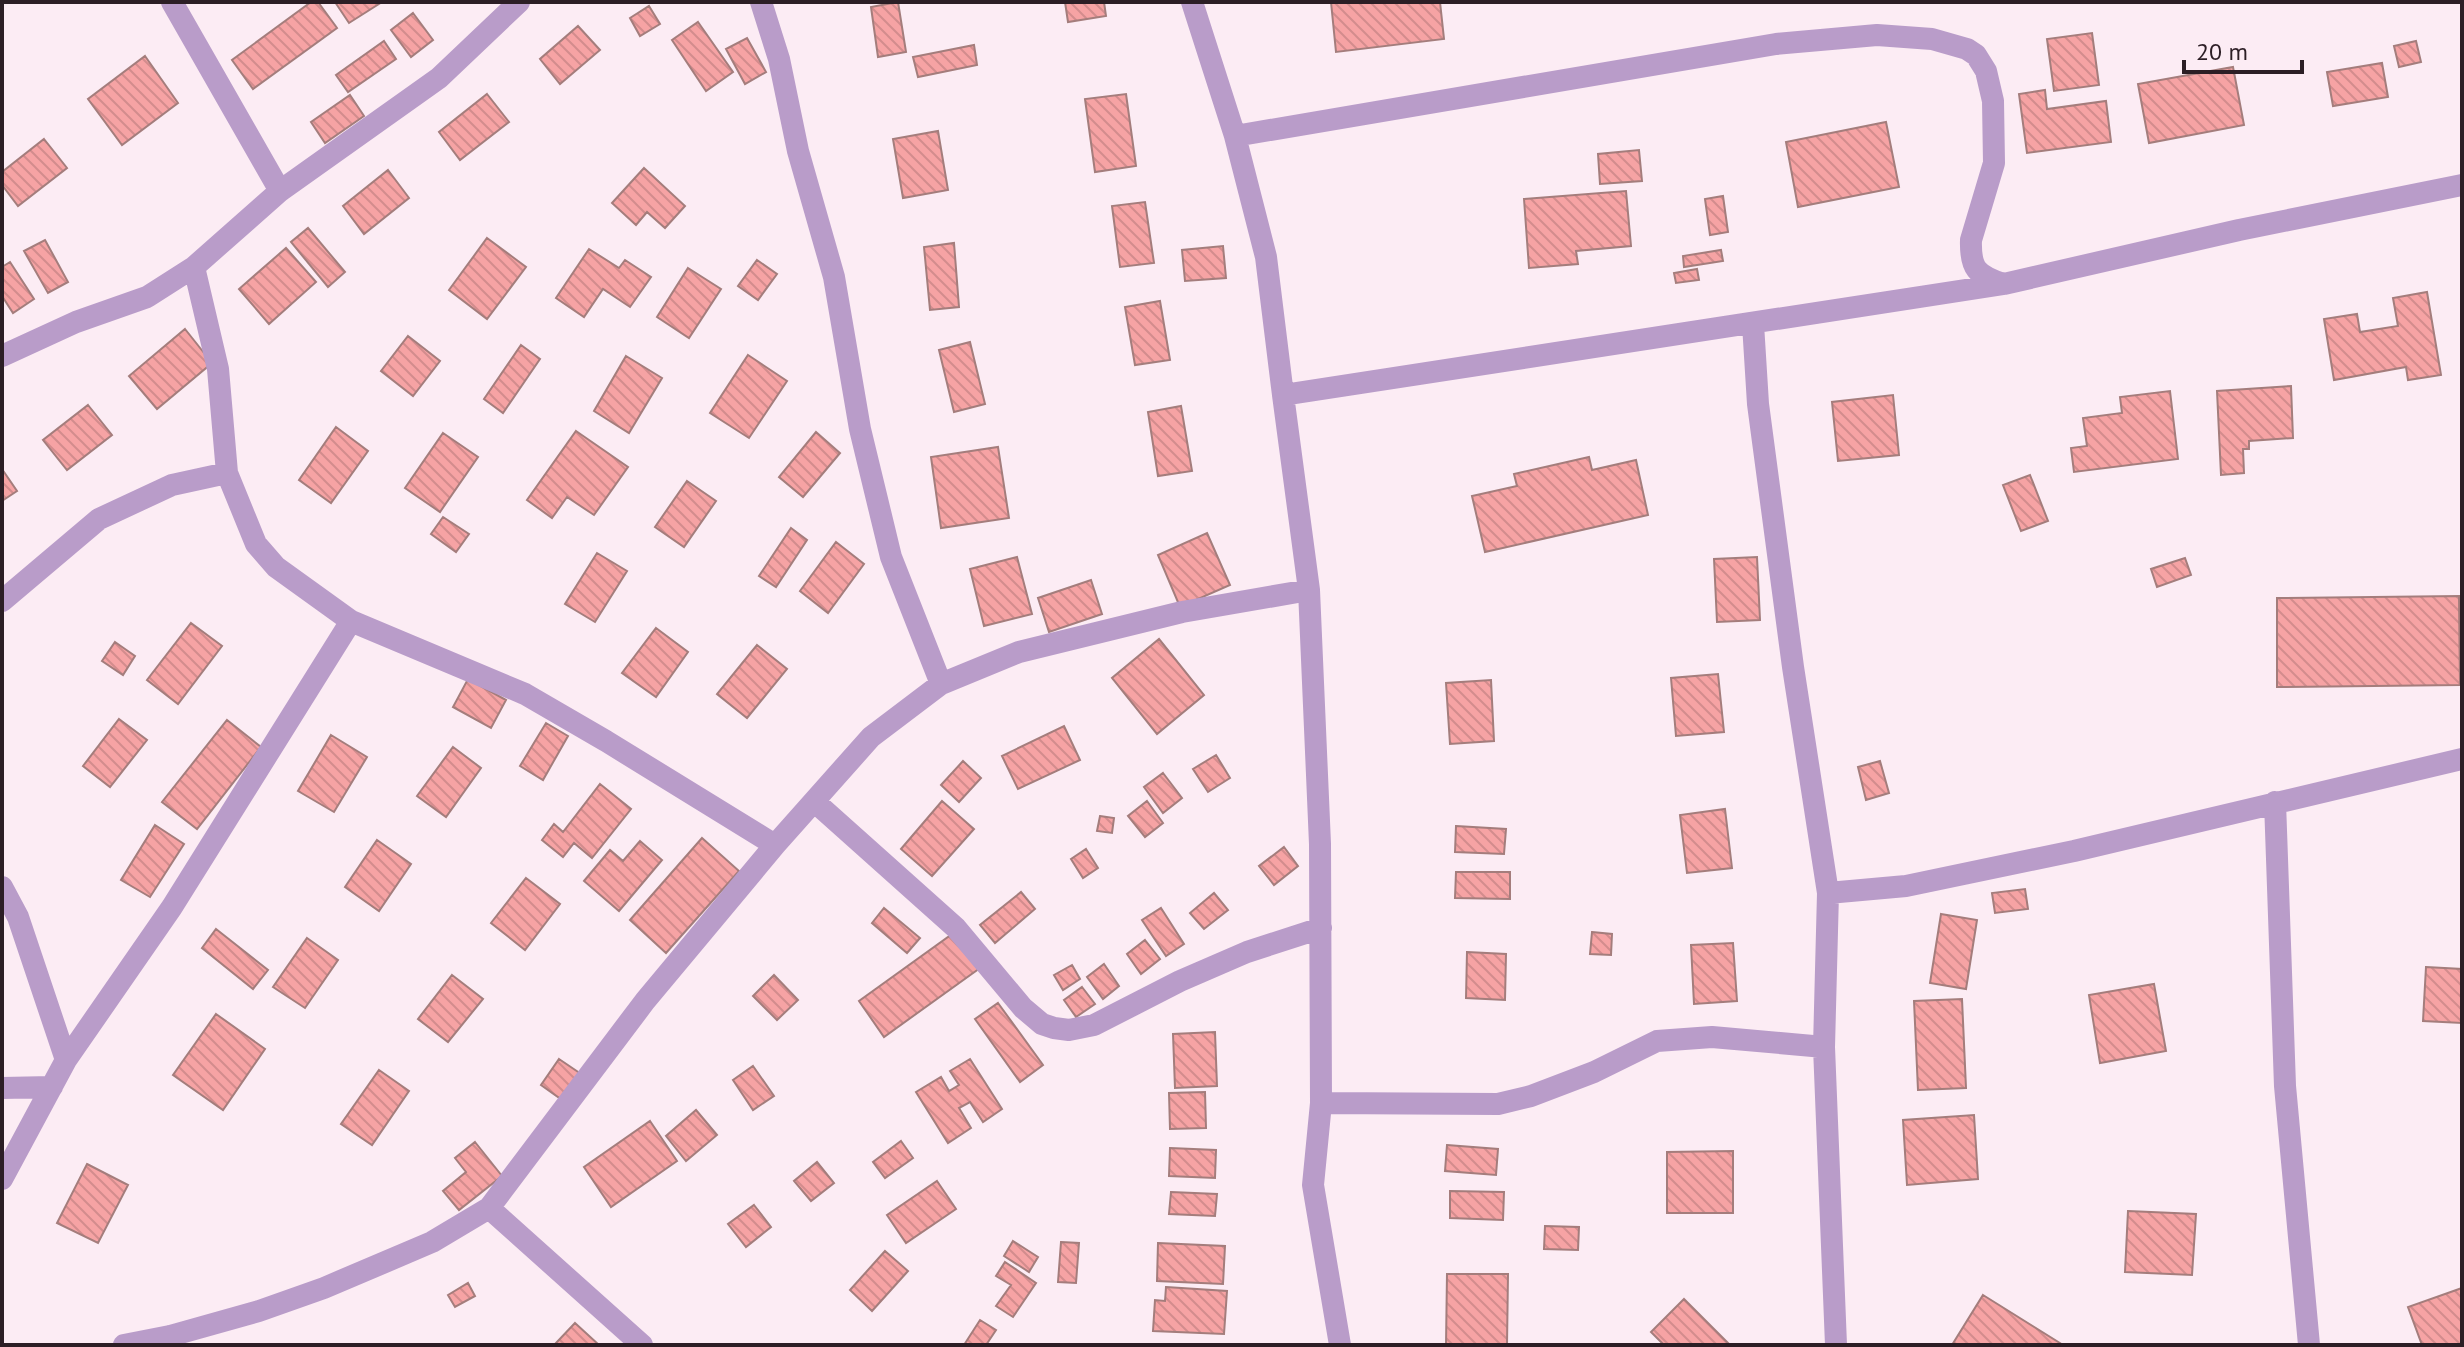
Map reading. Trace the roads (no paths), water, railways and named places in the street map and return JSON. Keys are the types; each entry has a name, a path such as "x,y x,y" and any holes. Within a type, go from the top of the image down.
{"street":[{"path":"172,2 280,191"},
{"path":"2,356 76,322 147,297 194,267 280,191 439,78 519,2"},
{"path":"761,2 779,59 798,151 834,277 860,429 891,557 941,684"},
{"path":"1192,2 1235,136 1266,257 1309,590 1321,928 1321,1103 1313,1185 1340,1345"},
{"path":"1235,136 1776,44 1877,35 1932,39 1967,49 1986,71 1993,101 1994,163 1970,251 1972,263 1981,276 2004,284"},
{"path":"1283,395 2004,284 2239,230 2462,185"},
{"path":"194,267 218,369 227,473 256,544 276,567 351,621 525,694 775,845"},
{"path":"1753,324 1760,419 1793,667 1828,893 1824,1047 1836,1345"},
{"path":"2,601 99,519 172,485 227,473"},
{"path":"124,1345 170,1336 259,1311 324,1288 432,1242 489,1208 645,1001 775,845 871,737 941,684 1019,652 1182,612 1309,590"},
{"path":"2,1179 66,1060 172,907 351,621"},
{"path":"1828,893 1906,886 2074,851 2462,759"},
{"path":"815,802 956,928 1023,1008 1042,1024 1054,1028 1069,1030 1094,1025 1193,975 1247,952 1321,928"},
{"path":"2275,802 2285,1086 2309,1345"},
{"path":"2,887 18,917 66,1060"},
{"path":"1321,1103 1498,1104 1531,1096 1581,1077 1657,1041 1712,1037 1824,1047"},
{"path":"2,1088 52,1087"},
{"path":"489,1208 642,1345"}]}
